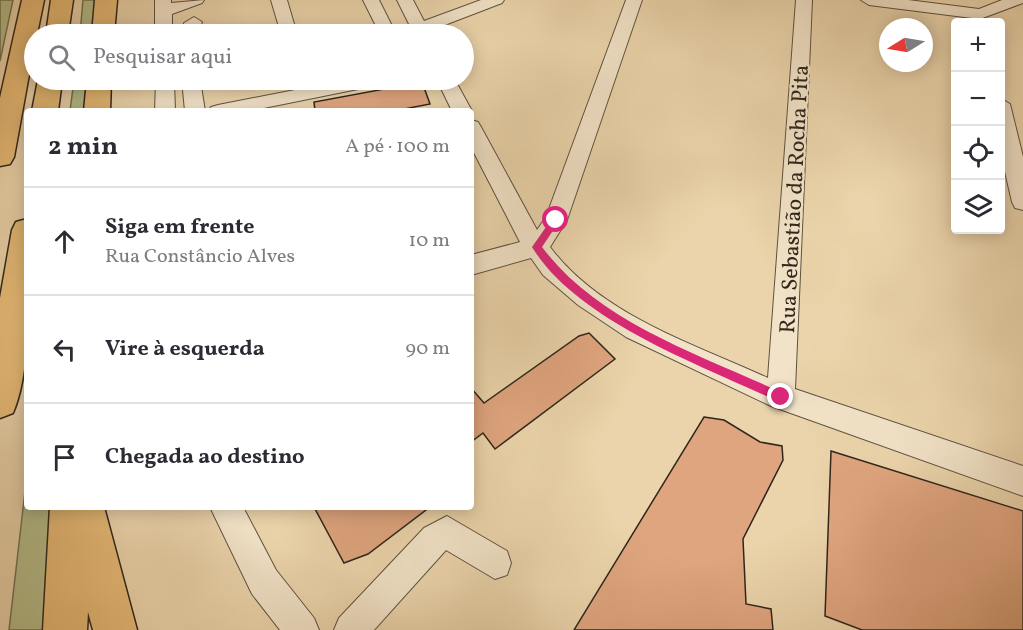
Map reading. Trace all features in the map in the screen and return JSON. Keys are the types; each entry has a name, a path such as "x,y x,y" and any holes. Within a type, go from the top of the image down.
{"highway":[{"path":"28,24 33,0"},
{"path":"58,24 62,0"},
{"path":"104,24 106,0"},
{"path":"0,158 24,43"},
{"path":"45,108 48,90"},
{"path":"97,108 98,90"},
{"path":"0,401 24,249"},
{"path":"65,630 70,510"},
{"path":"85,510 115,630"}],"street":[{"path":"164,24 163,5 196,0"},
{"path":"279,0 286,24"},
{"path":"371,0 383,24"},
{"path":"405,0 417,24"},
{"path":"440,24 496,0"},
{"path":"474,264 537,247 556,220 634,0"},
{"name":"Rua Sebastião da Rocha Pita","path":"781,397 804,0"},
{"path":"869,0 980,12 1017,0"},
{"path":"165,90 165,108"},
{"path":"192,90 195,108"},
{"path":"228,108 290,90"},
{"path":"451,90 460,108"},
{"path":"1005,125 1023,202"},
{"path":"474,132 537,247 552,268 587,298 635,329 781,397 1023,481"},
{"path":"228,510 264,582 302,630"},
{"path":"351,630 435,539 447,532 495,563"},
{"path":"65,589 72,630"}],"green space":[{"path":"0,0 13,0 0,61"},
{"path":"83,0 96,0 94,24 81,24"},
{"path":"73,90 88,90 86,108 70,108"},
{"path":"24,500 24,510 51,510 47,630 9,630"}],"building":[{"path":"379,90 425,90 430,104 409,108 315,108 314,102"},
{"path":"589,333 615,359 495,449 483,433 474,440 474,391 484,403 579,336"},
{"path":"704,417 724,420 760,442 782,446 783,460 743,539 746,604 771,609 773,630 574,630"},
{"path":"831,451 1023,511 1023,630 862,630 825,616"},
{"path":"316,510 426,510 368,554 344,563"}],"route":[{"path":"556,220 537,247 552,268 587,298 635,329 781,397"}]}
